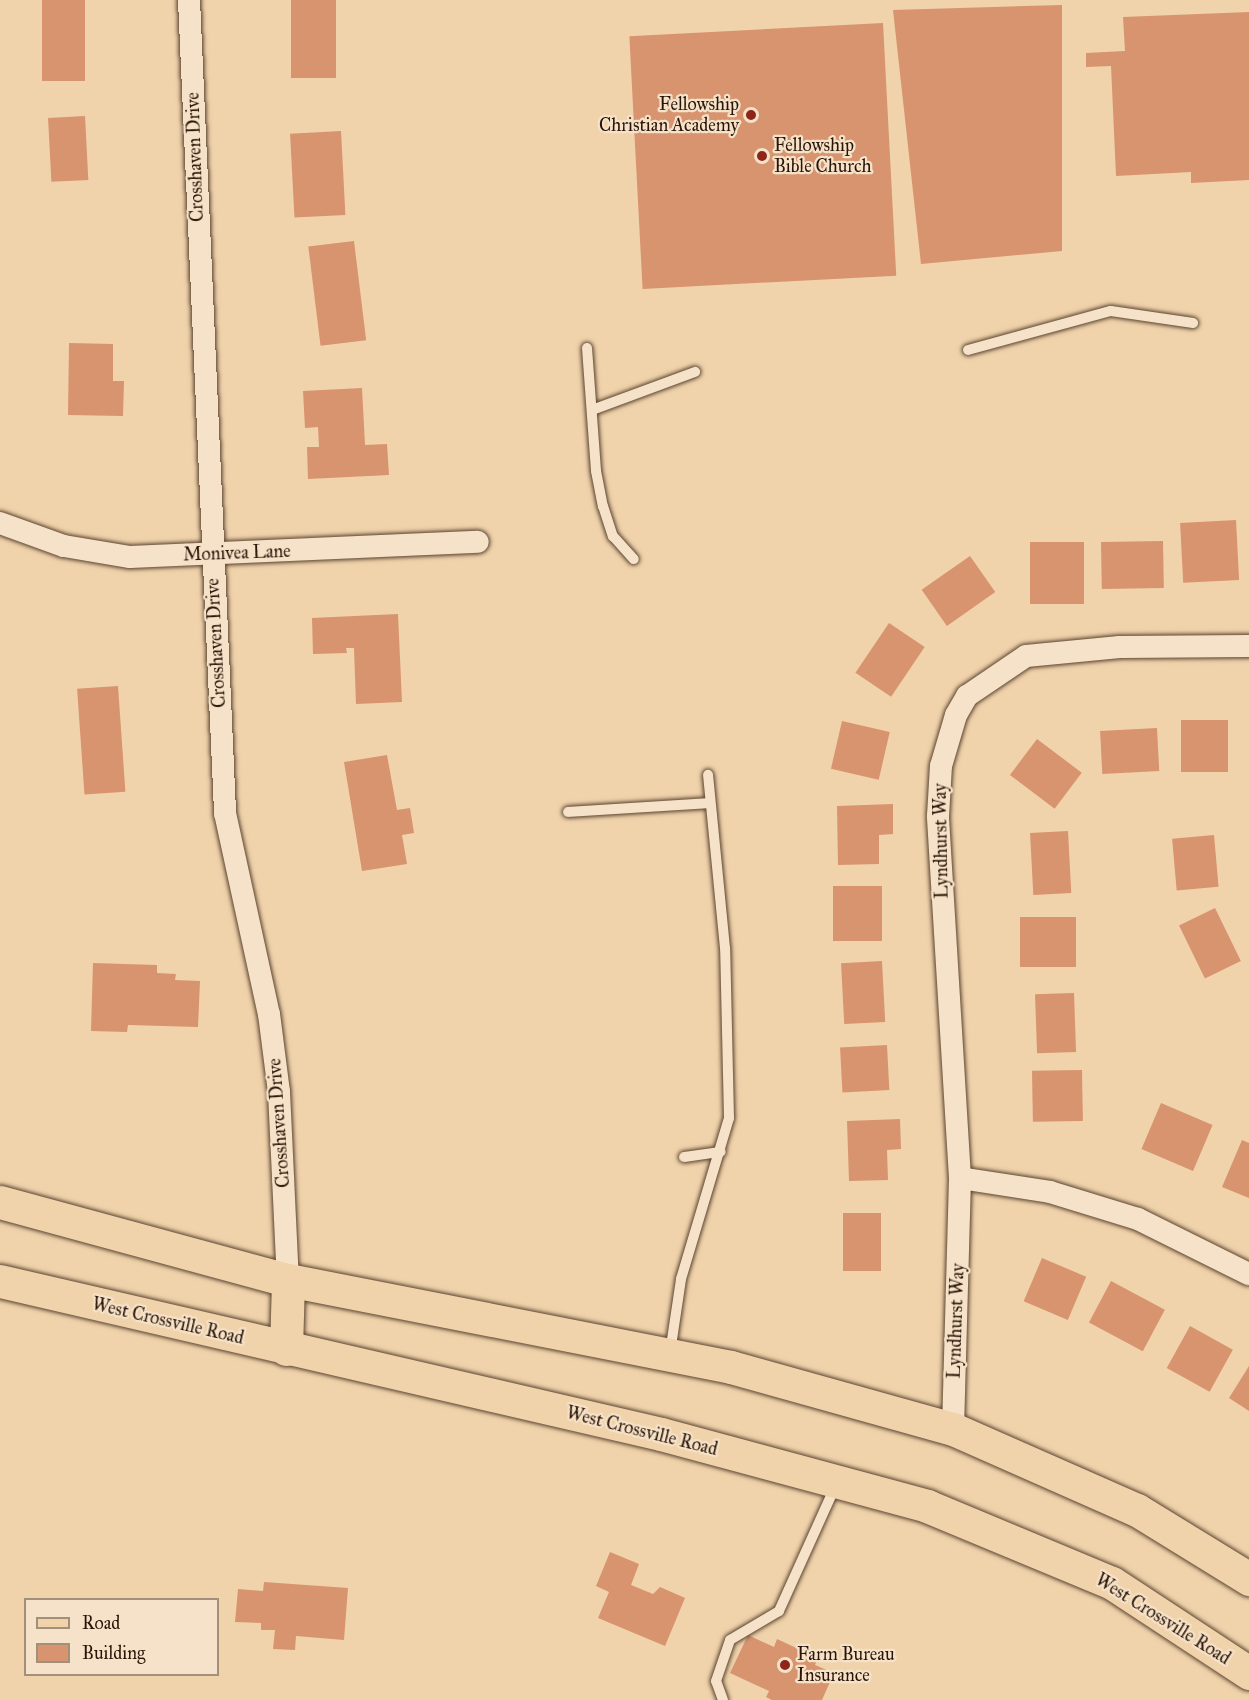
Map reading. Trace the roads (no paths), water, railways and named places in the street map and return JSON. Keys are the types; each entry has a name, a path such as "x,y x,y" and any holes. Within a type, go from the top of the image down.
{"main road":[{"path":"0,1202 288,1280 731,1367 953,1429 1137,1510 1249,1579"},
{"path":"286,1349 288,1280"},
{"name":"West Crossville Road","path":"0,1281 661,1434 927,1506 1112,1583 1249,1673"}],"street":[{"name":"Crosshaven Drive","path":"189,0 225,813 269,1014 279,1092 288,1280"},
{"name":"Monivea Lane","path":"0,523 64,546 130,557 478,542"},
{"name":"Lyndhurst Way","path":"953,1429 960,1178 938,816 941,766 956,715 967,696 1026,656 1120,647 1249,646"},
{"path":"960,1178 1050,1192 1138,1219 1249,1274"}],"lane":[{"path":"968,350 1111,310 1193,322"},
{"path":"587,348 603,506 613,536 634,559"},
{"path":"592,410 695,372"},
{"path":"670,1356 681,1279 721,1152 729,1118 725,948 708,775"},
{"path":"568,812 710,803"},
{"path":"684,1157 721,1152"},
{"path":"723,1700 716,1681 730,1640 779,1611 837,1482"}],"place":[{"name":"Fellowship Christian Academy","path":"751,115"},
{"name":"Fellowship Bible Church","path":"762,156"},
{"name":"Farm Bureau Insurance","path":"785,1665"}]}
